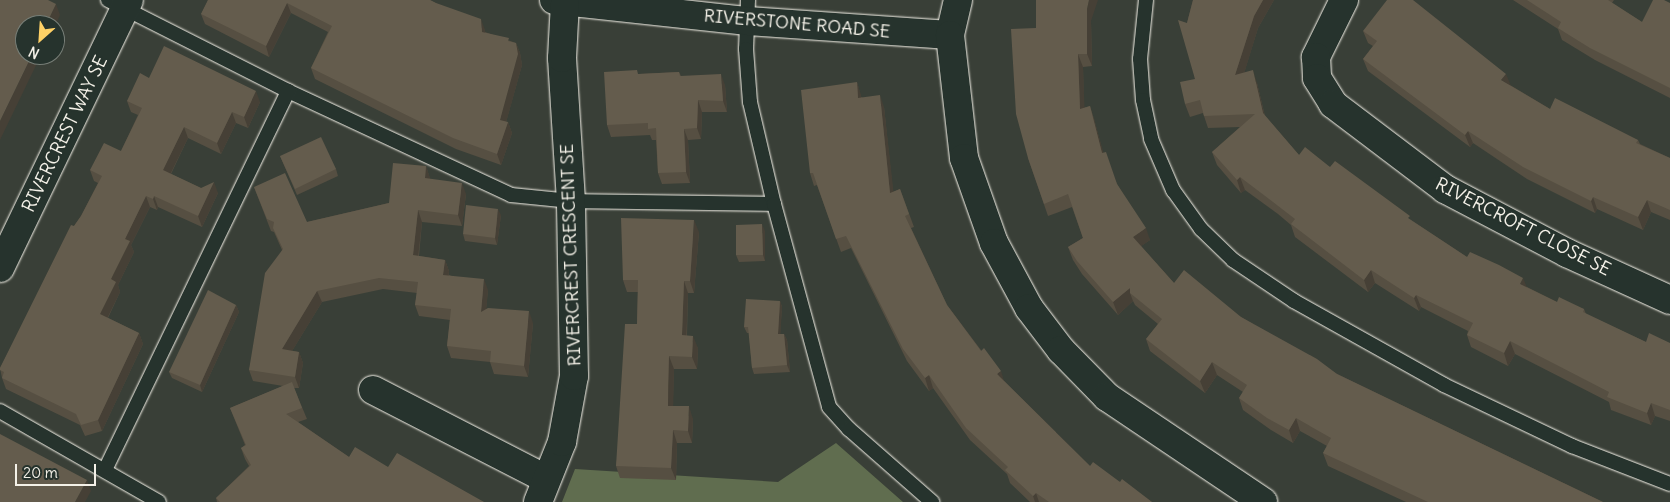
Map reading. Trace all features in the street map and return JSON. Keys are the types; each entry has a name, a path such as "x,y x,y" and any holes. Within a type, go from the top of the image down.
{"street":[{"path":"958,0 950,35 964,158 994,243 1029,308 1067,357 1107,397 1263,502"},
{"name":"RIVERCROFT CLOSE SE","path":"1344,0 1316,57 1317,78 1333,104 1445,189 1567,254 1670,300"},
{"name":"RIVERSTONE ROAD SE","path":"560,2 748,10 950,35"},
{"name":"RIVERCREST CRESCENT SE","path":"542,490 562,442 574,376 571,201 560,2"},
{"name":"RIVERCREST WAY SE","path":"0,268 121,3"},
{"path":"373,390 542,490"}],"lane":[{"path":"1146,0 1140,59 1143,100 1151,139 1174,190 1200,229 1233,260 1294,301 1444,385 1572,446 1670,484"},
{"path":"121,3 288,91 511,195 571,201 774,204"},
{"path":"748,10 746,50 750,102 774,204 829,407 849,429 932,502"},
{"path":"105,470 288,91"},
{"path":"0,411 158,502"}],"green space":[{"path":"836,443 903,502 562,502 575,469 778,482"}],"building":[{"path":"0,0 48,0 56,4 51,15 15,15 15,65 27,65 0,121"},
{"path":"208,0 430,0 481,19 482,32 509,38 508,41 516,43 518,54 500,120 508,122 497,154 453,138 311,68 332,26 287,3 266,46 201,14"},
{"path":"1036,0 1089,0 1087,9 1087,54 1078,54 1080,109 1090,106 1102,153 1106,152 1117,184 1146,228 1133,237 1174,283 1184,270 1241,317 1317,359 1337,374 1603,502 1428,502 1323,453 1331,438 1296,418 1289,430 1267,418 1239,398 1247,385 1212,362 1200,381 1146,339 1162,319 1130,293 1130,288 1113,302 1077,261 1068,247 1083,238 1068,194 1044,204 1028,158 1016,114 1011,29 1036,28"},
{"path":"1193,0 1263,0 1254,16 1235,75 1253,70 1263,113 1299,155 1305,147 1330,167 1335,161 1410,216 1408,218 1467,257 1470,252 1523,278 1520,284 1557,302 1559,297 1584,309 1583,312 1646,342 1649,333 1670,343 1670,410 1651,403 1647,413 1607,397 1609,392 1510,341 1504,353 1467,335 1473,323 1416,295 1414,298 1371,270 1364,280 1291,224 1295,219 1240,177 1237,180 1212,152 1255,114 1204,116 1200,100 1185,104 1180,82 1195,79 1178,20 1187,23"},
{"path":"1387,0 1413,0 1506,74 1501,80 1550,109 1555,98 1638,140 1636,143 1670,158 1670,210 1647,200 1638,217 1593,197 1591,201 1523,167 1468,131 1465,135 1363,59 1377,41 1363,31"},
{"path":"1527,0 1608,0 1642,22 1653,0 1664,0 1670,3 1670,88 1590,48 1558,28 1561,22"},
{"path":"164,46 256,91 244,117 232,112 217,143 184,127 163,170 201,188 214,182 198,216 154,196 153,199 146,196 125,239 130,241 111,279 116,282 100,314 139,333 98,420 81,425 76,414 2,378 4,372 0,368 71,225 74,226 81,216 102,176 90,170 104,143 121,151 142,108 127,101 140,73 149,78"},
{"path":"637,70 638,74 679,72 680,76 721,74 723,101 698,100 697,128 684,129 686,172 658,173 656,128 648,129 648,123 607,125 604,72"},
{"path":"857,82 858,98 880,95 890,193 900,189 909,214 905,216 947,305 981,351 984,348 1001,371 997,374 1090,466 1093,462 1120,482 1122,479 1152,502 1049,502 1036,493 1033,496 1005,470 1008,467 966,428 929,375 925,378 903,349 846,236 836,239 813,173 810,173 801,90"},
{"path":"321,137 336,169 295,189 280,156"},
{"path":"393,163 426,166 425,178 462,183 458,215 418,210 413,255 445,260 443,275 484,279 481,312 488,308 529,311 524,366 490,362 491,351 447,346 451,309 415,305 418,282 379,278 317,291 282,349 299,352 295,377 249,370 265,273 283,249 273,228 274,222 267,219 254,187 285,173 307,222 389,203"},
{"path":"466,205 498,209 495,238 463,234"},
{"path":"621,218 694,220 690,281 684,281 682,335 693,336 692,357 669,356 668,386 668,406 689,406 688,431 673,430 671,468 616,466 625,324 637,324 638,280 623,280"},
{"path":"762,224 763,255 736,255 736,225"},
{"path":"208,290 236,305 200,385 169,372"},
{"path":"746,299 780,301 778,334 784,334 787,365 752,368 748,327 744,327"},
{"path":"292,382 302,408 286,414 349,457 355,447 388,467 397,453 484,502 220,502 216,498 251,465 241,448 246,445 230,408"},
{"path":"0,434 87,480 75,502 0,502"}]}
